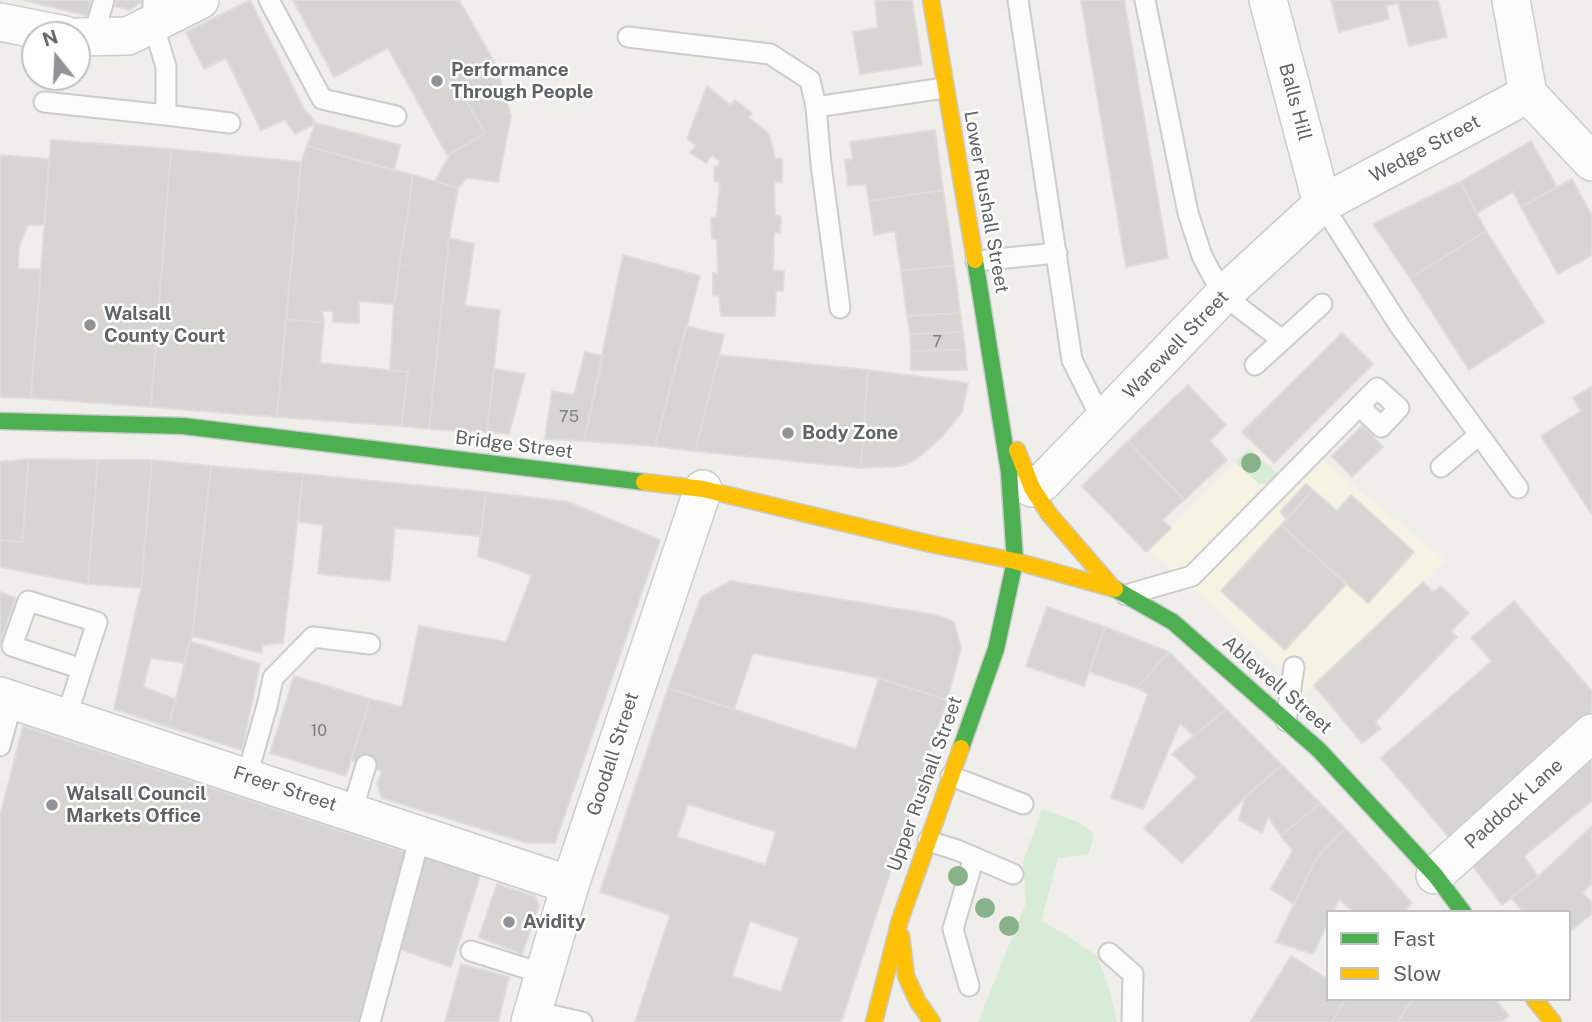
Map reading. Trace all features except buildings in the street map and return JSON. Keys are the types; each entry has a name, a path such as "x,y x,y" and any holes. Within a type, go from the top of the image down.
{"street":[{"path":"91,37 128,36 153,12 200,0"},
{"name":"Lower Rushall Street","path":"931,0 1001,412 1009,472 1015,561"},
{"name":"Balls Hill","path":"1268,0 1322,204"},
{"path":"1511,0 1528,94 1592,162"},
{"path":"0,22 21,26"},
{"name":"Wedge Street","path":"1322,204 1528,94"},
{"name":"Warewell Street","path":"1032,488 1043,482 1223,295 1322,204"},
{"name":"Lower Rushall Street","path":"1001,412 1032,488 1049,514 1119,592"},
{"name":"Bridge Street","path":"0,421 183,426 702,489 931,544 1015,561"},
{"name":"Goodall Street","path":"532,1017 570,884 702,489"},
{"name":"Ablewell Street","path":"1015,561 1119,592 1173,622 1320,750 1435,875 1461,910"},
{"name":"Upper Rushall Street","path":"874,1022 900,920 996,649 1015,561"},
{"name":"Freer Street","path":"7,698 247,776 279,799 352,811 570,884"},
{"name":"Paddock Lane","path":"1435,875 1592,733"},
{"path":"900,920 906,976 918,1002 932,1022"},
{"path":"1536,1001 1553,1022"}],"lane":[{"path":"89,21 104,0"},
{"path":"269,0 323,99 396,116"},
{"path":"1018,0 1072,360 1102,420"},
{"path":"1145,0 1188,214 1202,256 1223,295 1282,340"},
{"path":"153,12 166,67 166,115"},
{"path":"628,37 770,54 810,80 816,107 840,308"},
{"path":"816,107 944,88"},
{"path":"44,102 230,123"},
{"path":"1322,204 1399,325 1518,488"},
{"path":"975,261 1057,253"},
{"path":"1255,365 1322,304"},
{"path":"1119,592 1192,576 1359,406"},
{"path":"1441,467 1479,435"},
{"path":"66,718 82,669 97,622 27,601 12,646 82,669"},
{"path":"247,776 273,678 313,637 370,644"},
{"path":"1286,721 1294,667"},
{"path":"0,746 7,698"},
{"path":"352,811 366,765"},
{"path":"951,776 1023,804"},
{"path":"370,1022 421,834"},
{"path":"928,841 1013,874"},
{"path":"969,986 953,929 974,858"},
{"path":"471,951 544,974"},
{"path":"1109,953 1133,974 1132,1022"},
{"path":"532,1017 582,1022"}],"shaded area":[{"path":"1307,447 1445,560 1306,692 1149,549 1249,449 1282,477"}],"green space":[{"path":"1249,449 1282,477 1273,484 1259,484 1235,462"},
{"path":"1042,809 1080,823 1094,834 1089,854 1058,858 1041,921 1097,956 1117,1022 978,1022 1026,903 1023,862"}],"traffic: fast":[{"path":"961,748 996,649 1015,561 1009,472 975,260"},
{"path":"0,421 183,426 644,482"},
{"path":"1115,589 1173,622 1319,750 1435,875 1461,910"}],"traffic: slow":[{"path":"931,0 975,260"},
{"path":"1017,450 1032,488 1049,514 1113,588"},
{"path":"644,482 703,489 931,544 1015,561 1115,589"},
{"path":"874,1022 900,920 961,748"},
{"path":"901,936 906,976 918,1002 932,1022"},
{"path":"1536,1001 1553,1022"}],"place":[{"name":"Performance Through People","path":"437,81"},
{"name":"Walsall County Court","path":"90,325"},
{"name":"Body Zone","path":"788,433"},
{"name":"Walsall Council Markets Office","path":"52,805"},
{"name":"Avidity","path":"509,922"}]}
